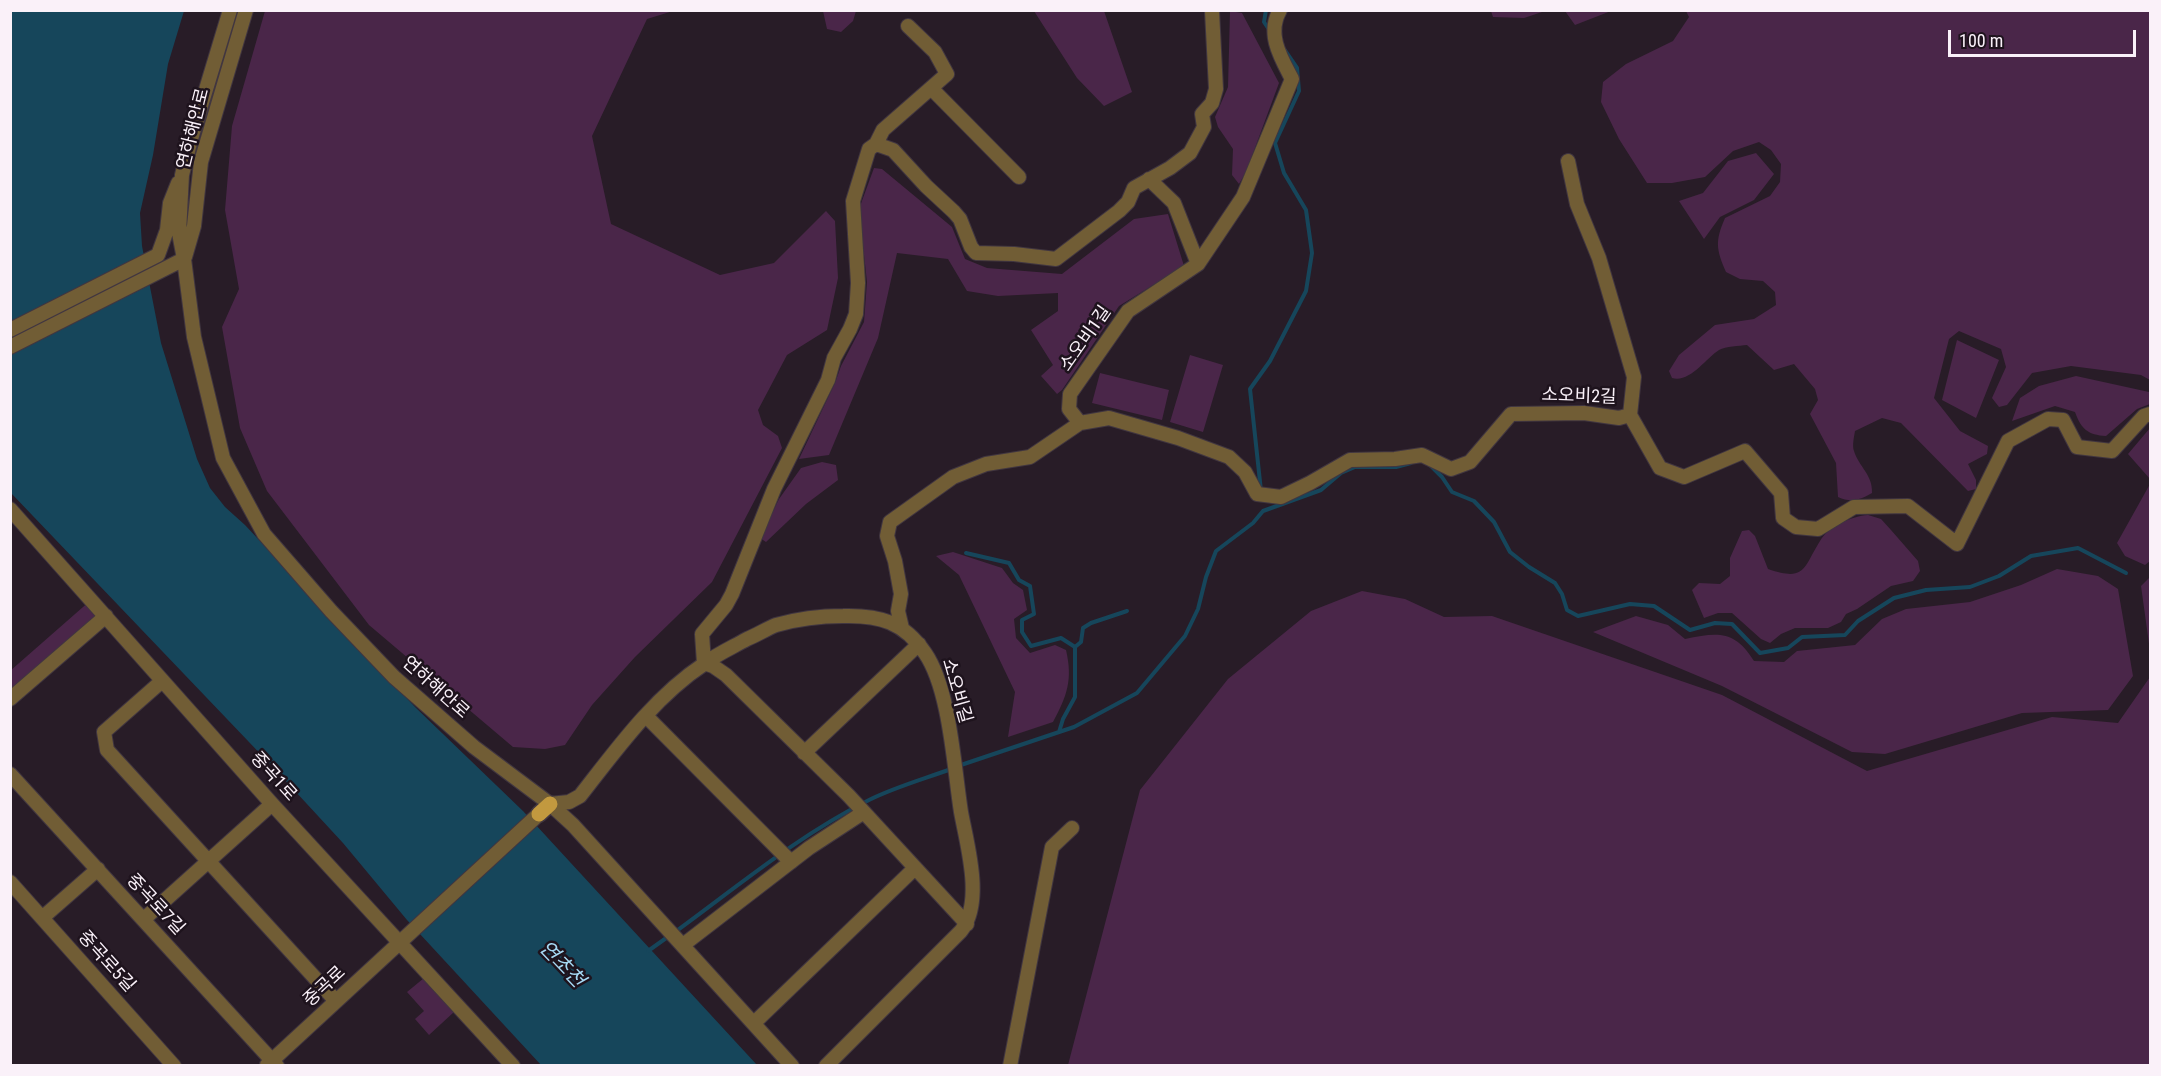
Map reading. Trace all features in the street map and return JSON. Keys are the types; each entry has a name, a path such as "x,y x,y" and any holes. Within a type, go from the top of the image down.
{"street":[{"name":"연하해안로","path":"230,10 190,139 182,175 179,233 194,337 223,458 264,534 331,611 394,677 545,809 573,825 792,1065"},
{"name":"연하해안로","path":"184,259 194,226 201,162 246,10"},
{"path":"876,144 893,150 954,212 960,219 971,247 976,253 1014,254 1056,259 1119,211 1128,201 1134,188 1170,168 1190,153 1204,127 1203,114 1212,103 1216,89 1212,11"},
{"name":"소오비1길","path":"1080,423 1069,409 1070,394 1128,311 1198,264 1244,197 1292,79 1275,45 1278,15"},
{"path":"826,1065 967,924 849,796 726,675 704,663 702,634 732,594 774,489 825,386 834,358 850,329 855,314 858,283 853,201 869,149 876,144 883,130 947,74 935,52 908,26"},
{"path":"931,88 1019,177"},
{"path":"1568,161 1577,204 1599,258 1634,376 1630,415"},
{"path":"10,330 158,255 167,230 170,203 182,175"},
{"path":"1149,179 1174,203 1198,264"},
{"path":"10,347 184,259"},
{"name":"소오비2길","path":"1080,423 1109,418 1229,456 1245,472 1257,494 1281,497 1350,460 1395,459 1422,455 1451,469 1470,462 1511,414 1584,413 1619,418 1630,415 1660,468 1684,477 1745,452 1780,493 1783,518 1796,527 1818,530 1854,507 1908,506 1957,544 2008,441 2048,419 2062,420 2076,447 2112,451 2144,416 2151,414"},
{"path":"902,628 897,611 901,594 896,561 887,536 890,522 953,477 986,464 1030,457 1080,423"},
{"name":"중곡1로","path":"10,509 272,804 404,938 513,1065"},
{"name":"소오비길","path":"545,809 580,796 646,716 704,663 775,626 822,616 863,615 886,619 902,628 919,645 927,656 938,682 957,776 972,885 973,895 967,924"},
{"path":"10,699 106,616"},
{"path":"804,753 919,645"},
{"path":"162,681 104,732 107,750 336,1001"},
{"path":"646,716 791,862"},
{"name":"중곡로7길","path":"10,774 272,1064"},
{"path":"144,920 272,804"},
{"name":"중곡로","path":"272,1064 336,1001 545,809"},
{"path":"683,945 791,862 864,812"},
{"path":"1010,1065 1052,847 1072,828"},
{"path":"754,1023 915,868"},
{"path":"42,918 98,869"},
{"name":"중곡로5길","path":"10,882 174,1065"}],"shaded area":[{"path":"823,10 856,11 853,21 841,32 827,29"},
{"path":"1491,10 1545,11 1524,18 1493,17"},
{"path":"265,11 673,11 647,19 592,136 611,224 720,275 774,263 826,211 835,221 838,278 827,330 787,355 758,410 763,425 778,436 782,448 712,582 635,657 592,705 565,745 545,749 513,747 369,625 267,491 240,428 222,327 239,289 225,210 232,126"},
{"path":"1034,11 1104,11 1132,92 1104,106 1077,78"},
{"path":"1230,11 1242,13 1279,83 1246,172 1239,184 1232,175 1233,149 1218,127 1215,117 1228,87"},
{"path":"1565,11 1611,11 1575,25"},
{"path":"1686,11 2150,11 2150,380 2141,375 2071,366 2032,373 2007,405 1999,407 1992,398 2006,367 2001,349 1959,331 1949,339 1934,398 1960,431 1988,446 1987,454 1968,464 1976,480 1976,489 1968,491 1901,423 1882,418 1855,431 1853,449 1868,476 1872,493 1851,500 1838,497 1836,463 1810,414 1818,400 1815,389 1794,364 1774,370 1747,345 1733,346 1719,350 1691,374 1679,379 1672,378 1669,371 1679,355 1715,325 1754,319 1776,305 1775,292 1763,281 1740,279 1726,272 1718,245 1725,218 1770,196 1780,182 1781,164 1771,150 1759,142 1733,151 1705,177 1672,183 1647,183 1619,139 1601,102 1603,82 1626,64 1673,41 1689,17"},
{"path":"1756,153 1774,174 1754,200 1720,217 1704,239 1679,201 1703,193 1728,161"},
{"path":"874,168 882,169 952,227 965,259 987,268 1062,274 1134,219 1168,214 1184,266 1119,306 1057,394 1041,376 1053,365 1031,330 1058,311 1058,293 998,296 967,291 948,259 897,253 878,338 829,455 799,459 841,366 864,322 867,282 859,209"},
{"path":"1957,340 1999,360 1976,418 1942,400"},
{"path":"1190,355 1223,365 1203,432 1170,422"},
{"path":"1100,373 1169,390 1162,420 1092,403"},
{"path":"2076,376 2149,392 2150,404 2137,409 2106,436 2086,430 2075,412 2055,406 2012,421 2020,398 2039,386"},
{"path":"2150,428 2150,479 2128,454"},
{"path":"822,462 836,465 838,480 806,504 766,542 760,538 779,499 801,468"},
{"path":"2150,484 2150,561 2145,565 2125,556 2117,543"},
{"path":"1868,515 1881,519 1918,561 1920,571 1913,581 1891,586 1846,614 1841,622 1828,628 1795,628 1781,634 1770,643 1761,639 1732,613 1718,613 1704,618 1692,590 1699,583 1720,584 1730,576 1730,558 1742,531 1749,530 1755,536 1768,569 1790,574 1802,570 1820,541 1835,526 1855,517"},
{"path":"953,552 1002,568 1013,583 1023,590 1027,610 1014,619 1016,638 1030,653 1055,645 1066,650 1069,679 1062,704 1053,722 1008,737 1015,692 959,575 936,556"},
{"path":"2057,569 2098,576 2118,589 2133,676 2108,710 2022,713 1885,754 1852,752 1722,686 1593,632 1636,616 1668,625 1685,639 1716,635 1733,639 1747,651 1754,661 1784,662 1797,651 1855,645 1882,619 1906,609 1970,602 2021,585"},
{"path":"2150,577 2150,651 2141,586"},
{"path":"1362,591 1405,599 1444,617 1492,616 1722,695 1867,771 2052,717 2118,723 2150,677 2150,1065 1068,1065 1140,790 1228,679 1311,611"},
{"path":"91,600 106,616 11,699 10,671"},
{"path":"424,978 454,1012 429,1035 415,1019 424,1011 407,992"}],"water":[{"name":"연초천","path":"10,11 184,11 168,64 153,155 140,213 142,246 161,343 197,459 210,488 225,507 245,525 415,707 523,811 757,1065 541,1065 407,920 343,843 270,764 11,493"}],"waterway":[{"path":"1266,10 1264,22 1270,31"},
{"path":"1261,491 1250,389 1270,361 1306,291 1312,253 1306,210 1284,173 1275,143 1299,91 1297,68 1284,49"},
{"path":"958,766 1074,727 1137,693 1185,636 1198,609 1206,577 1216,551 1253,523 1263,511 1321,490 1341,473 1355,467 1396,467 1411,463"},
{"path":"1430,465 1452,492 1474,501 1494,522 1510,552 1555,583 1562,594 1567,610 1578,616 1630,604 1654,606 1690,630 1715,623 1732,624 1760,653 1788,648 1802,637 1845,635 1858,621 1894,598 1926,590 1970,587 1999,576 2031,556 2078,548 2126,573"},
{"path":"966,553 1009,563 1019,580 1030,586 1034,614 1022,620 1022,632 1031,646 1061,638 1075,647 1075,697 1059,732"},
{"path":"1075,647 1081,642 1083,628 1127,611"},
{"path":"675,932 769,862 843,814 889,791 951,769"},
{"path":"648,951 669,936"}]}
